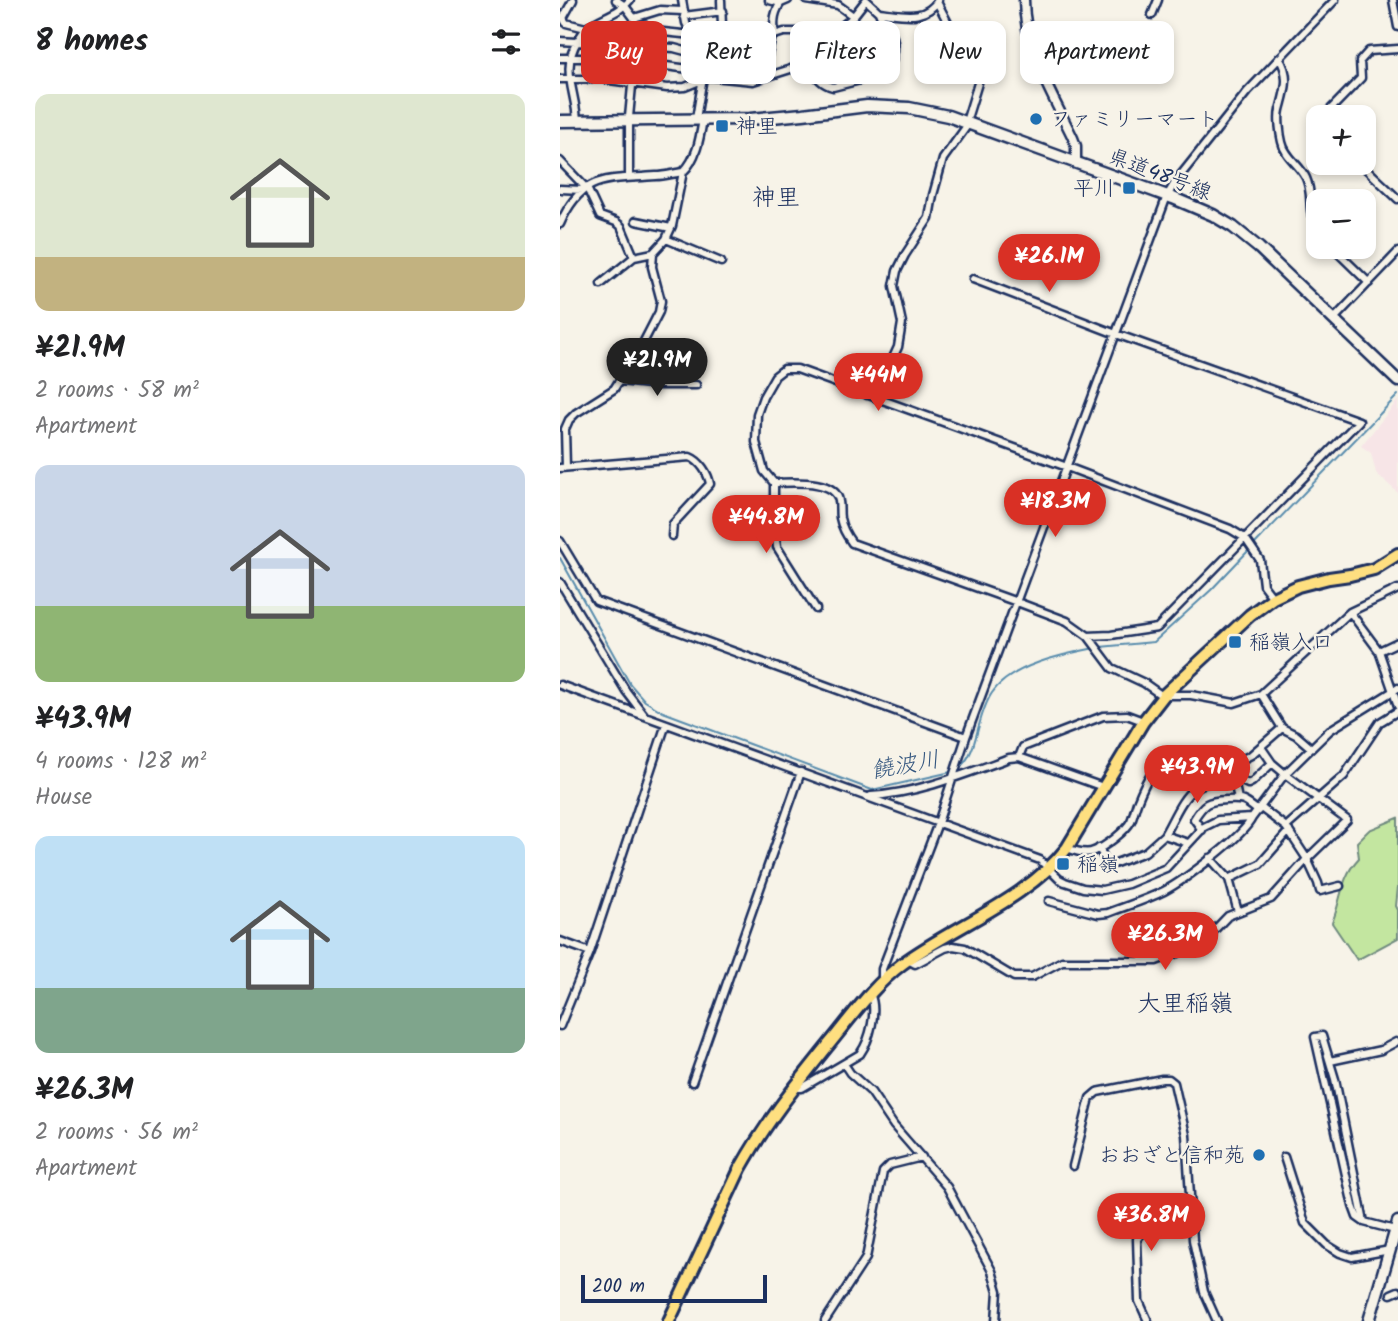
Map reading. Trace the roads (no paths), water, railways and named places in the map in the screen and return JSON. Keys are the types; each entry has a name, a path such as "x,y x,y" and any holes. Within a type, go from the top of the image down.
{"main road":[{"name":"県道48号線","path":"560,121 765,117 882,106 921,109 968,122 1205,211 1233,227 1398,381"},
{"path":"669,1321 740,1168 770,1118 882,981 908,960 996,908 1049,869 1068,848 1143,722 1164,695 1250,615 1273,598 1298,586 1374,569 1398,554"},
{"path":"1369,1321 1397,1226"}],"street":[{"path":"573,0 563,18 566,23 581,26"},
{"path":"616,0 628,3"},
{"path":"682,0 687,21"},
{"path":"721,0 722,21"},
{"path":"769,0 784,1"},
{"path":"806,0 837,2 853,16"},
{"path":"776,35 784,32 804,32 829,36 853,16 866,0 879,12 883,23 891,30 893,62 884,74 840,86 825,85 811,68 797,67 776,74"},
{"path":"1024,0 1028,36 1039,68 1073,138 1076,162"},
{"path":"1152,15 1158,0"},
{"path":"882,981 882,970 1167,196 1230,112 1335,0"},
{"path":"1392,0 1398,27"},
{"path":"774,21 775,13 784,1"},
{"path":"867,395 898,347 902,323 894,286 897,271 929,218 943,159 968,122 981,62 957,40 937,1 923,15 879,12"},
{"path":"598,21 628,3"},
{"path":"628,3 635,21"},
{"path":"634,18 660,10 684,13 723,12"},
{"path":"577,121 568,79 569,57 581,36"},
{"path":"560,41 581,41"},
{"path":"1335,105 1361,78 1360,61 1369,51 1398,49"},
{"path":"560,58 581,57"},
{"path":"1279,58 1283,63 1286,84 1279,113 1282,143 1287,155 1308,181 1309,189"},
{"path":"560,79 581,79"},
{"path":"629,177 632,84 667,88 685,87 690,84"},
{"path":"601,284 634,257 653,253 666,239 671,228 683,172 694,156 702,84"},
{"path":"560,161 585,189 600,216 621,226 634,257"},
{"path":"560,224 578,194 595,183 609,179 683,172"},
{"path":"1373,175 1398,199"},
{"path":"560,189 585,189"},
{"path":"636,221 671,228"},
{"path":"666,239 721,262"},
{"path":"653,253 652,267 661,301 659,312 614,389 569,420 565,429 563,467 691,457 695,459 708,475 710,484 673,524 672,536"},
{"path":"1334,320 1398,253"},
{"path":"1344,259 1368,283"},
{"path":"972,279 1359,421 1157,628 1088,636"},
{"path":"816,609 777,547 774,483 764,471 756,442 757,414 763,397 775,376 784,369 797,369 1230,529 1245,538 1260,560 1263,584 1273,598"},
{"path":"620,381 696,385"},
{"path":"774,483 817,484 831,489 839,499 840,518 852,543 1067,621 1088,636 1112,668 1144,683 1161,695 1191,695 1234,704 1261,694 1350,612 1397,591"},
{"path":"560,541 596,601 967,737"},
{"path":"560,582 626,691 646,717"},
{"path":"1229,878 1260,863 1287,829 1344,776 1380,722 1398,708 1395,689 1379,651 1350,612"},
{"path":"1379,651 1398,642"},
{"path":"560,685 1040,860 1065,883 1083,888 1102,890 1128,884 1166,868 1202,830 1218,820 1252,818"},
{"path":"1049,901 1098,914 1108,914 1181,881 1248,826 1285,774 1330,730 1395,689"},
{"path":"1261,694 1282,728 1296,735 1311,748"},
{"path":"1019,757 1023,747 1103,716 1127,715 1143,722"},
{"path":"560,1026 590,952 666,723"},
{"path":"1068,848 1087,853 1100,848 1124,831 1131,821 1147,780 1168,754 1172,752 1191,763 1201,765 1235,763 1251,755 1282,728"},
{"path":"908,960 915,964 945,948 960,946 1014,977 1032,977 1062,961 1156,961 1201,944 1228,916 1271,899 1347,820 1272,763 1261,747"},
{"path":"866,796 887,795 953,779 1009,758 1019,757 1103,787"},
{"path":"1235,763 1238,799"},
{"path":"1100,848 1108,866 1145,852 1164,835 1187,795 1197,787 1235,776 1248,784 1272,763"},
{"path":"692,1082 801,772"},
{"path":"1202,830 1194,819 1203,806 1214,800 1238,799 1246,802 1287,829 1307,859 1320,891 1340,886"},
{"path":"1164,835 1188,843"},
{"path":"1210,858 1229,878 1238,912"},
{"path":"560,941 590,952"},
{"path":"793,1088 802,1088 860,1054 869,1040 873,1000 870,994"},
{"path":"1364,1222 1335,1079 1322,1036 1315,1037 1351,1201 1357,1217 1364,1222 1397,1226"},
{"path":"1329,1062 1381,1050 1396,1042"},
{"path":"844,1064 849,1073 871,1092 894,1126 947,1187 992,1270 998,1291 996,1321"},
{"path":"1073,1166 1090,1098 1097,1092 1162,1079 1169,1079 1174,1083 1185,1135 1193,1240 1204,1292 1217,1321"},
{"path":"825,1321 866,1258 883,1172 890,1165 922,1157"},
{"path":"1284,1157 1305,1223 1327,1245 1352,1257 1390,1250"},
{"path":"1148,1321 1139,1301 1137,1240 1148,1226 1151,1209 1191,1211"}],"waterway":[{"name":"饒波川","path":"1253,546 1398,395"},
{"name":"饒波川","path":"1100,647 1154,642 1211,590 1249,550"},
{"name":"饒波川","path":"560,558 630,684 645,701 663,712 872,790 951,772"},
{"name":"饒波川","path":"959,767 972,750 987,701 1001,683 1039,662 1095,648"}],"place":[{"name":"ファミリーマート","path":"1036,119"},
{"name":"神里","path":"722,126"},
{"name":"平川","path":"1129,188"},
{"name":"稲嶺入口","path":"1235,642"},
{"name":"稲嶺","path":"1063,864"},
{"name":"おおざと信和苑","path":"1259,1155"}],"district":[{"name":"神里","path":"776,197"},
{"name":"大里稲嶺","path":"1185,1003"}]}
